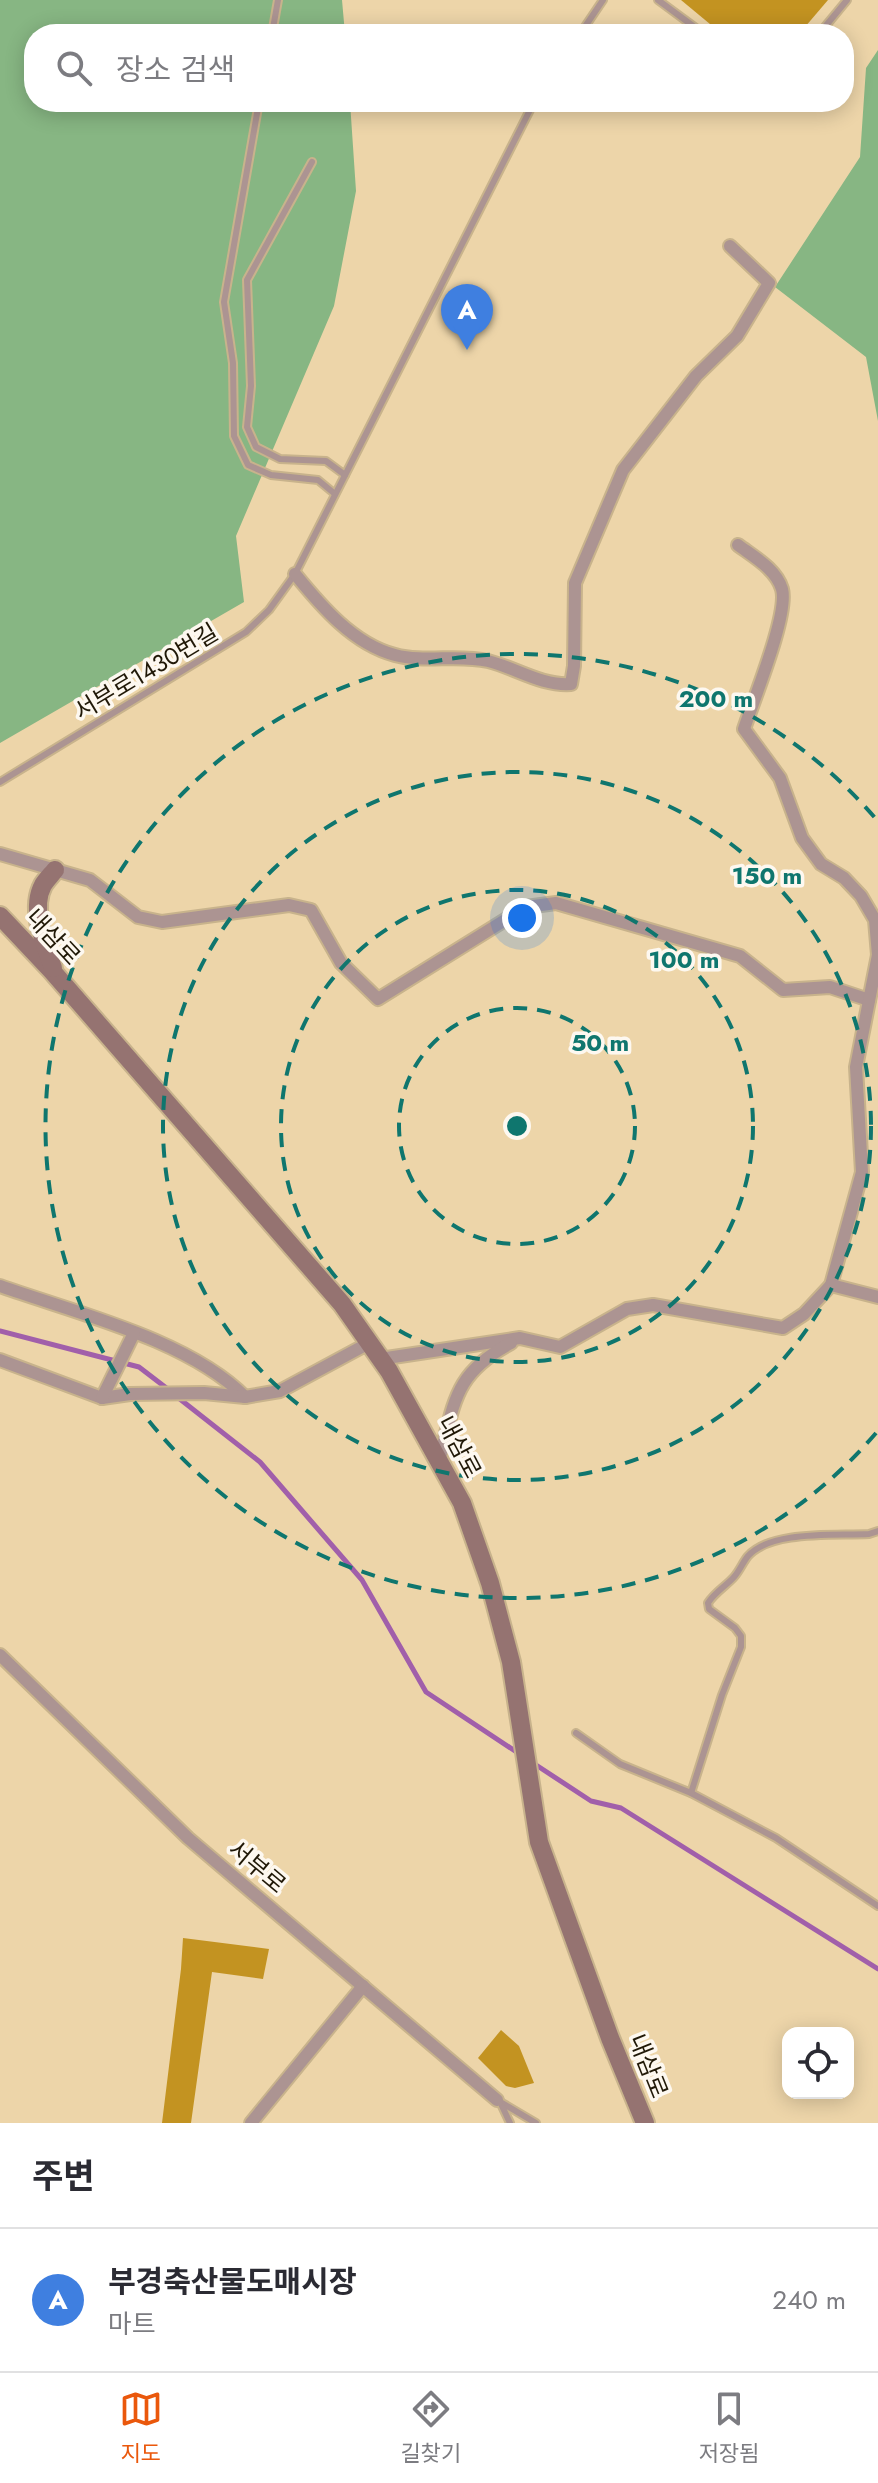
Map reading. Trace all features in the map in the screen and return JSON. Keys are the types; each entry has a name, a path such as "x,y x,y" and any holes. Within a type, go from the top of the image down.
{"main road":[{"path":"55,870 42,886 39,900 41,933 55,974"},
{"name":"내삼로","path":"0,916 55,974 342,1304 380,1359 462,1503 490,1583 511,1662 539,1842 610,2038 645,2123"}],"street":[{"path":"295,574 325,610 367,643 395,655 486,661 555,685 571,684 575,583 623,470 696,376 737,336 769,283 730,246"},
{"path":"380,1359 520,1338 560,1347 627,1309 653,1305 783,1328 804,1314 831,1285 862,1172 856,1067 878,955 875,920 861,896 844,878 821,864 802,838 780,778 744,729 782,614 783,590 772,570 738,545"},
{"path":"0,854 90,880 138,917 162,922 289,905 311,910 341,963 378,999 526,907 556,903 740,956 783,990 830,987 869,1000"},
{"path":"831,1285 878,1297"},
{"path":"0,1286 191,1356 225,1377 245,1397"},
{"path":"104,1393 134,1333"},
{"path":"439,1461 459,1386 485,1357 520,1338"},
{"path":"0,1360 104,1393 204,1393 245,1397 280,1391 369,1343"},
{"name":"서부로","path":"0,1655 188,1838 497,2100"},
{"path":"251,2123 363,1986"}],"lane":[{"path":"274,24 278,0"},
{"path":"587,24 603,0"},
{"path":"658,0 690,24"},
{"path":"827,24 847,0"},
{"path":"257,112 224,302 233,363 234,436 248,465 271,475 318,480 335,494"},
{"name":"서부로1430번길","path":"0,782 246,632 269,610 295,574 529,112"},
{"path":"312,162 247,280 251,386 247,427 256,447 280,459 326,461 345,475"},
{"path":"691,1793 722,1695 741,1647 741,1636 735,1628 709,1609 708,1603 713,1594 727,1584 749,1554 771,1542 794,1536 878,1531"},
{"path":"576,1733 620,1764 691,1793 776,1838 878,1906"},
{"path":"497,2100 507,2111 510,2123"},
{"path":"497,2100 536,2123"}],"green space":[{"path":"0,0 342,0 344,24 24,24 24,112 351,112 356,191 334,306 236,536 244,602 0,743"},
{"path":"878,50 878,421 866,357 775,287 860,157 866,68"}],"building":[{"path":"681,0 828,0 808,24 710,24"},
{"path":"183,1938 269,1949 263,1979 212,1972 191,2123 162,2123 181,1969"},
{"path":"501,2030 519,2046 534,2083 515,2088 506,2086 478,2058"}],"waterway":[{"path":"0,1331 139,1367 169,1390"},
{"path":"176,1396 260,1462 362,1580 426,1692 518,1753"},
{"path":"533,1763 591,1801 621,1808 878,1969"}],"place":[{"name":"부경축산물도매시장","path":"467,350"}]}
